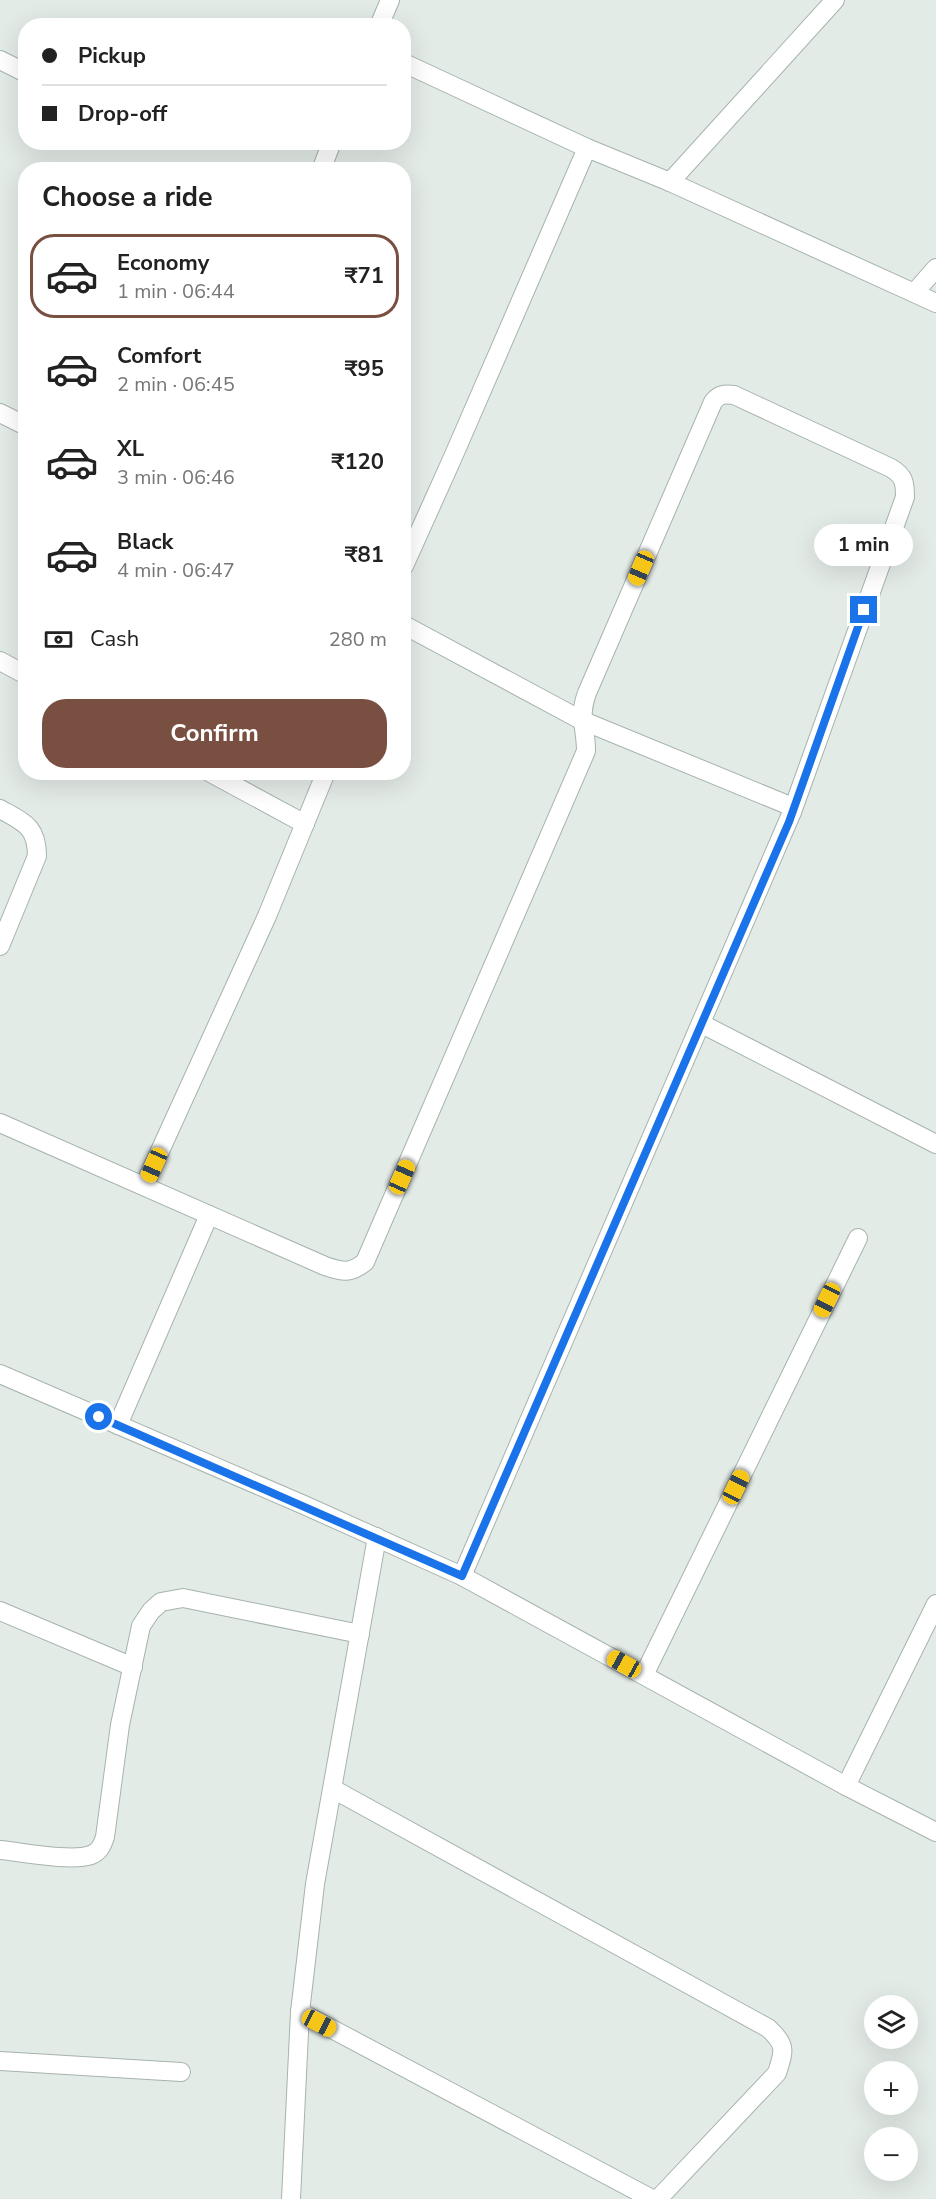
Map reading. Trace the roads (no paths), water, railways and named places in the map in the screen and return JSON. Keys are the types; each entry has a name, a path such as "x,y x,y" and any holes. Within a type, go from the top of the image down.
{"street":[{"path":"382,18 390,0"},
{"path":"670,182 835,0"},
{"path":"0,60 18,69"},
{"path":"411,66 936,303"},
{"path":"411,550 588,148"},
{"path":"915,292 936,268"},
{"path":"0,1123 338,1271 354,1271 365,1262 586,751 586,736 581,720 583,705 712,402 724,394 734,395 902,474 905,483 905,497 792,812 462,1576"},
{"path":"0,412 18,422"},
{"path":"411,629 581,720 783,803 789,806 792,812"},
{"path":"0,661 18,671"},
{"path":"223,780 305,824"},
{"path":"144,1186 267,916 323,780"},
{"path":"0,808 25,823 33,831 37,846 37,856 0,946"},
{"path":"702,1024 936,1144"},
{"path":"118,1425 209,1215"},
{"path":"644,1675 858,1238"},
{"path":"0,1374 462,1576 846,1786 936,1832"},
{"path":"291,2199 300,2012 315,1884 377,1538"},
{"path":"0,1850 76,1858 91,1855 101,1848 105,1837 120,1725 141,1626 151,1611 161,1602 183,1598 360,1634"},
{"path":"846,1786 936,1604"},
{"path":"0,1611 133,1667"},
{"path":"333,1789 768,2028 780,2039 784,2053 777,2073 658,2199"},
{"path":"300,2012 652,2199"},
{"path":"0,2061 181,2072"}]}
